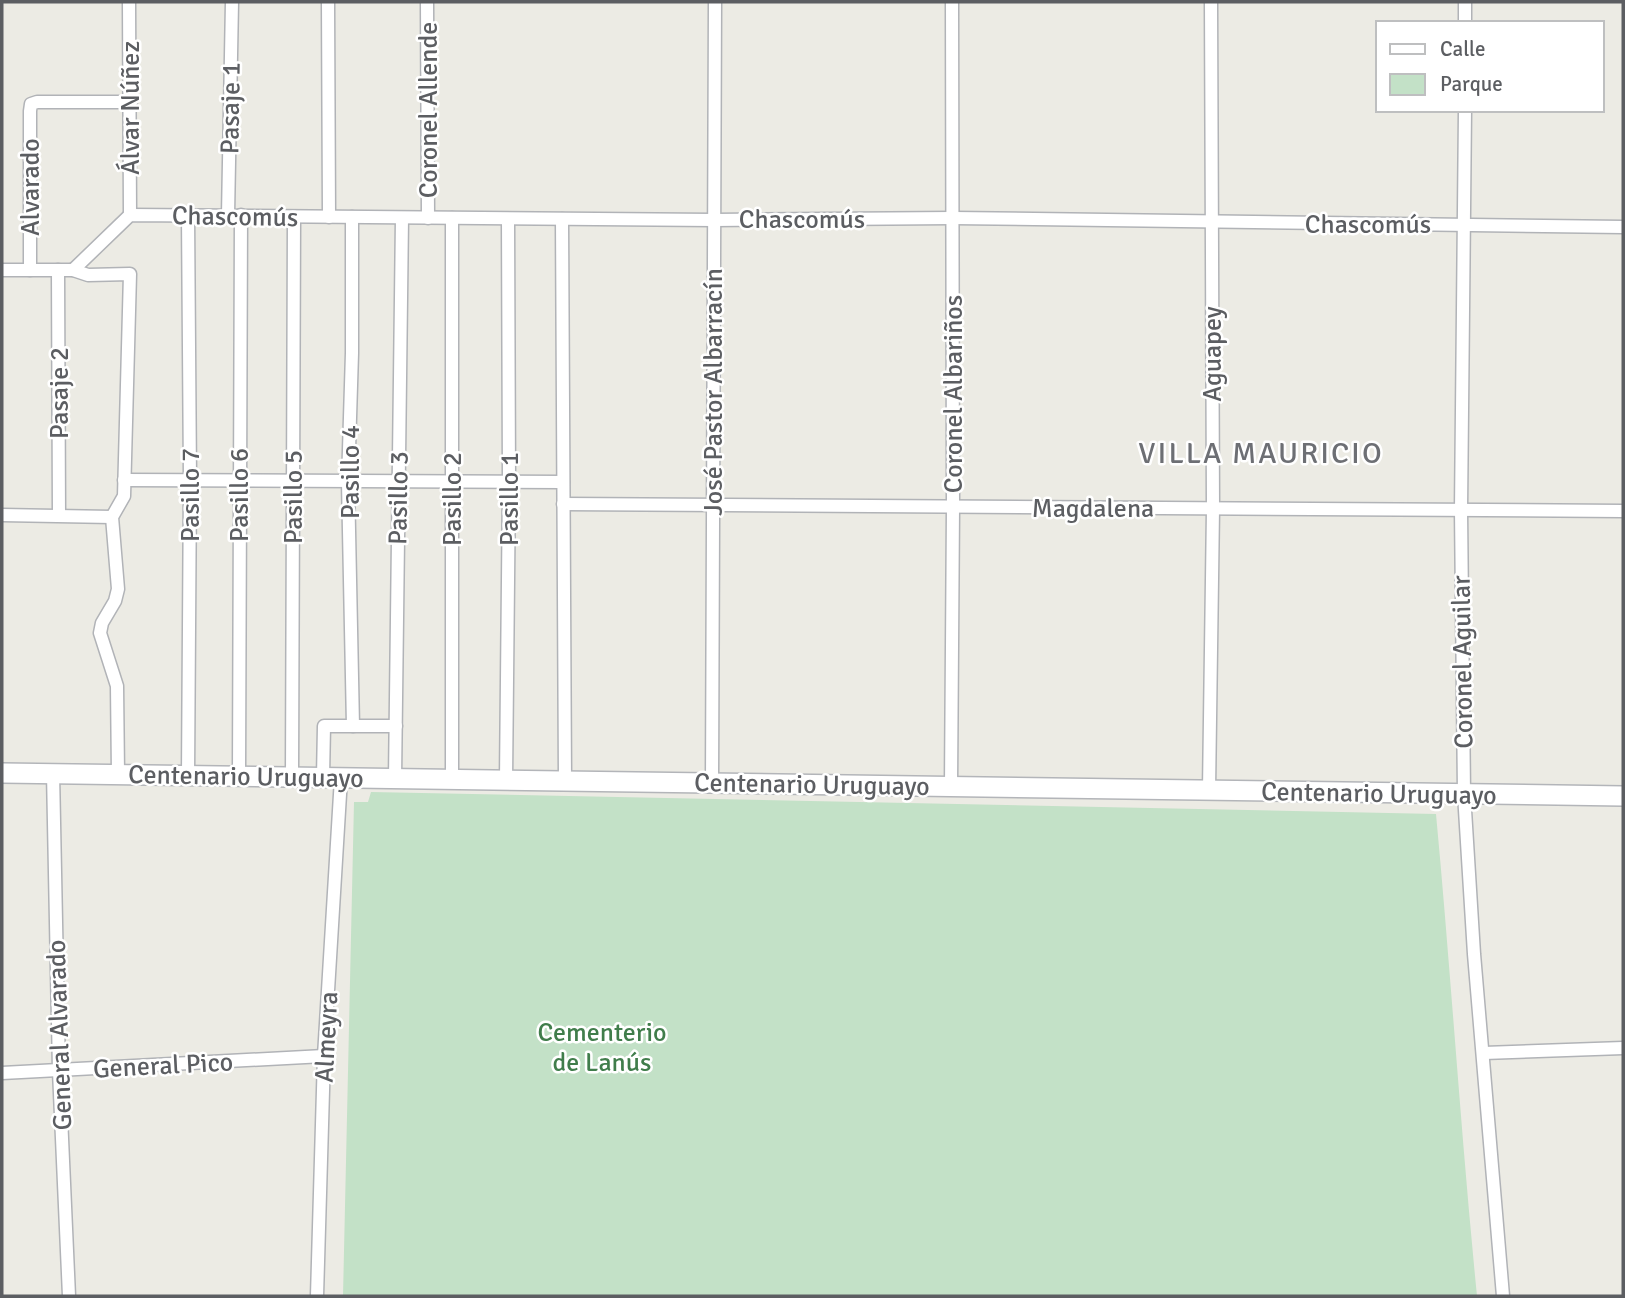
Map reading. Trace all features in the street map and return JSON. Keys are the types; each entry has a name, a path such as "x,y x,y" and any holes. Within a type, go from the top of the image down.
{"main road":[{"name":"Centenario Uruguayo","path":"2,773 1623,796"}],"street":[{"name":"Álvar Núñez","path":"129,2 130,215"},
{"name":"Pasaje 1","path":"232,2 234,215"},
{"path":"328,2 329,217"},
{"name":"Coronel Allende","path":"427,2 428,218"},
{"name":"José Pastor Albarracín","path":"712,783 715,2"},
{"name":"Coronel Albariños","path":"951,786 952,2"},
{"name":"Aguapey","path":"1209,790 1213,509 1211,2"},
{"path":"1465,2 1465,21"},
{"name":"Alvarado","path":"30,270 32,104 131,102"},
{"name":"Coronel Aguilar","path":"1465,112 1461,510 1464,794 1474,954 1503,1296"},
{"name":"Chascomús","path":"130,215 714,220 953,218 1623,227"},
{"path":"73,270 130,215"},
{"name":"Pasillo 7","path":"188,215 188,775"},
{"name":"Pasillo 6","path":"234,215 239,481 239,775"},
{"name":"Pasillo 5","path":"292,776 294,217"},
{"name":"Pasillo 4","path":"352,218 348,482 354,726"},
{"name":"Pasillo 3","path":"395,779 402,218"},
{"name":"Pasillo 2","path":"452,218 452,779"},
{"name":"Pasillo 1","path":"506,780 508,219"},
{"path":"562,219 565,781"},
{"path":"2,270 73,270 88,275 130,274 124,496 112,517 118,589 100,633 117,686 118,774"},
{"name":"Pasaje 2","path":"58,270 59,515"},
{"path":"124,480 564,482"},
{"name":"Magdalena","path":"564,504 1623,511"},
{"path":"2,515 112,517"},
{"name":"Almeyra","path":"317,1296 332,777 324,726 354,726"},
{"path":"354,726 396,726"},
{"name":"General Alvarado","path":"52,774 59,1071 69,1296"},
{"path":"1484,1053 1623,1048"},
{"name":"General Pico","path":"2,1073 324,1056"}],"green space":[{"name":"Cementerio de Lanús","path":"371,792 1436,814 1477,1296 343,1296 354,802 368,802"}],"district":[{"name":"VILLA MAURICIO","path":"1261,453"}]}
